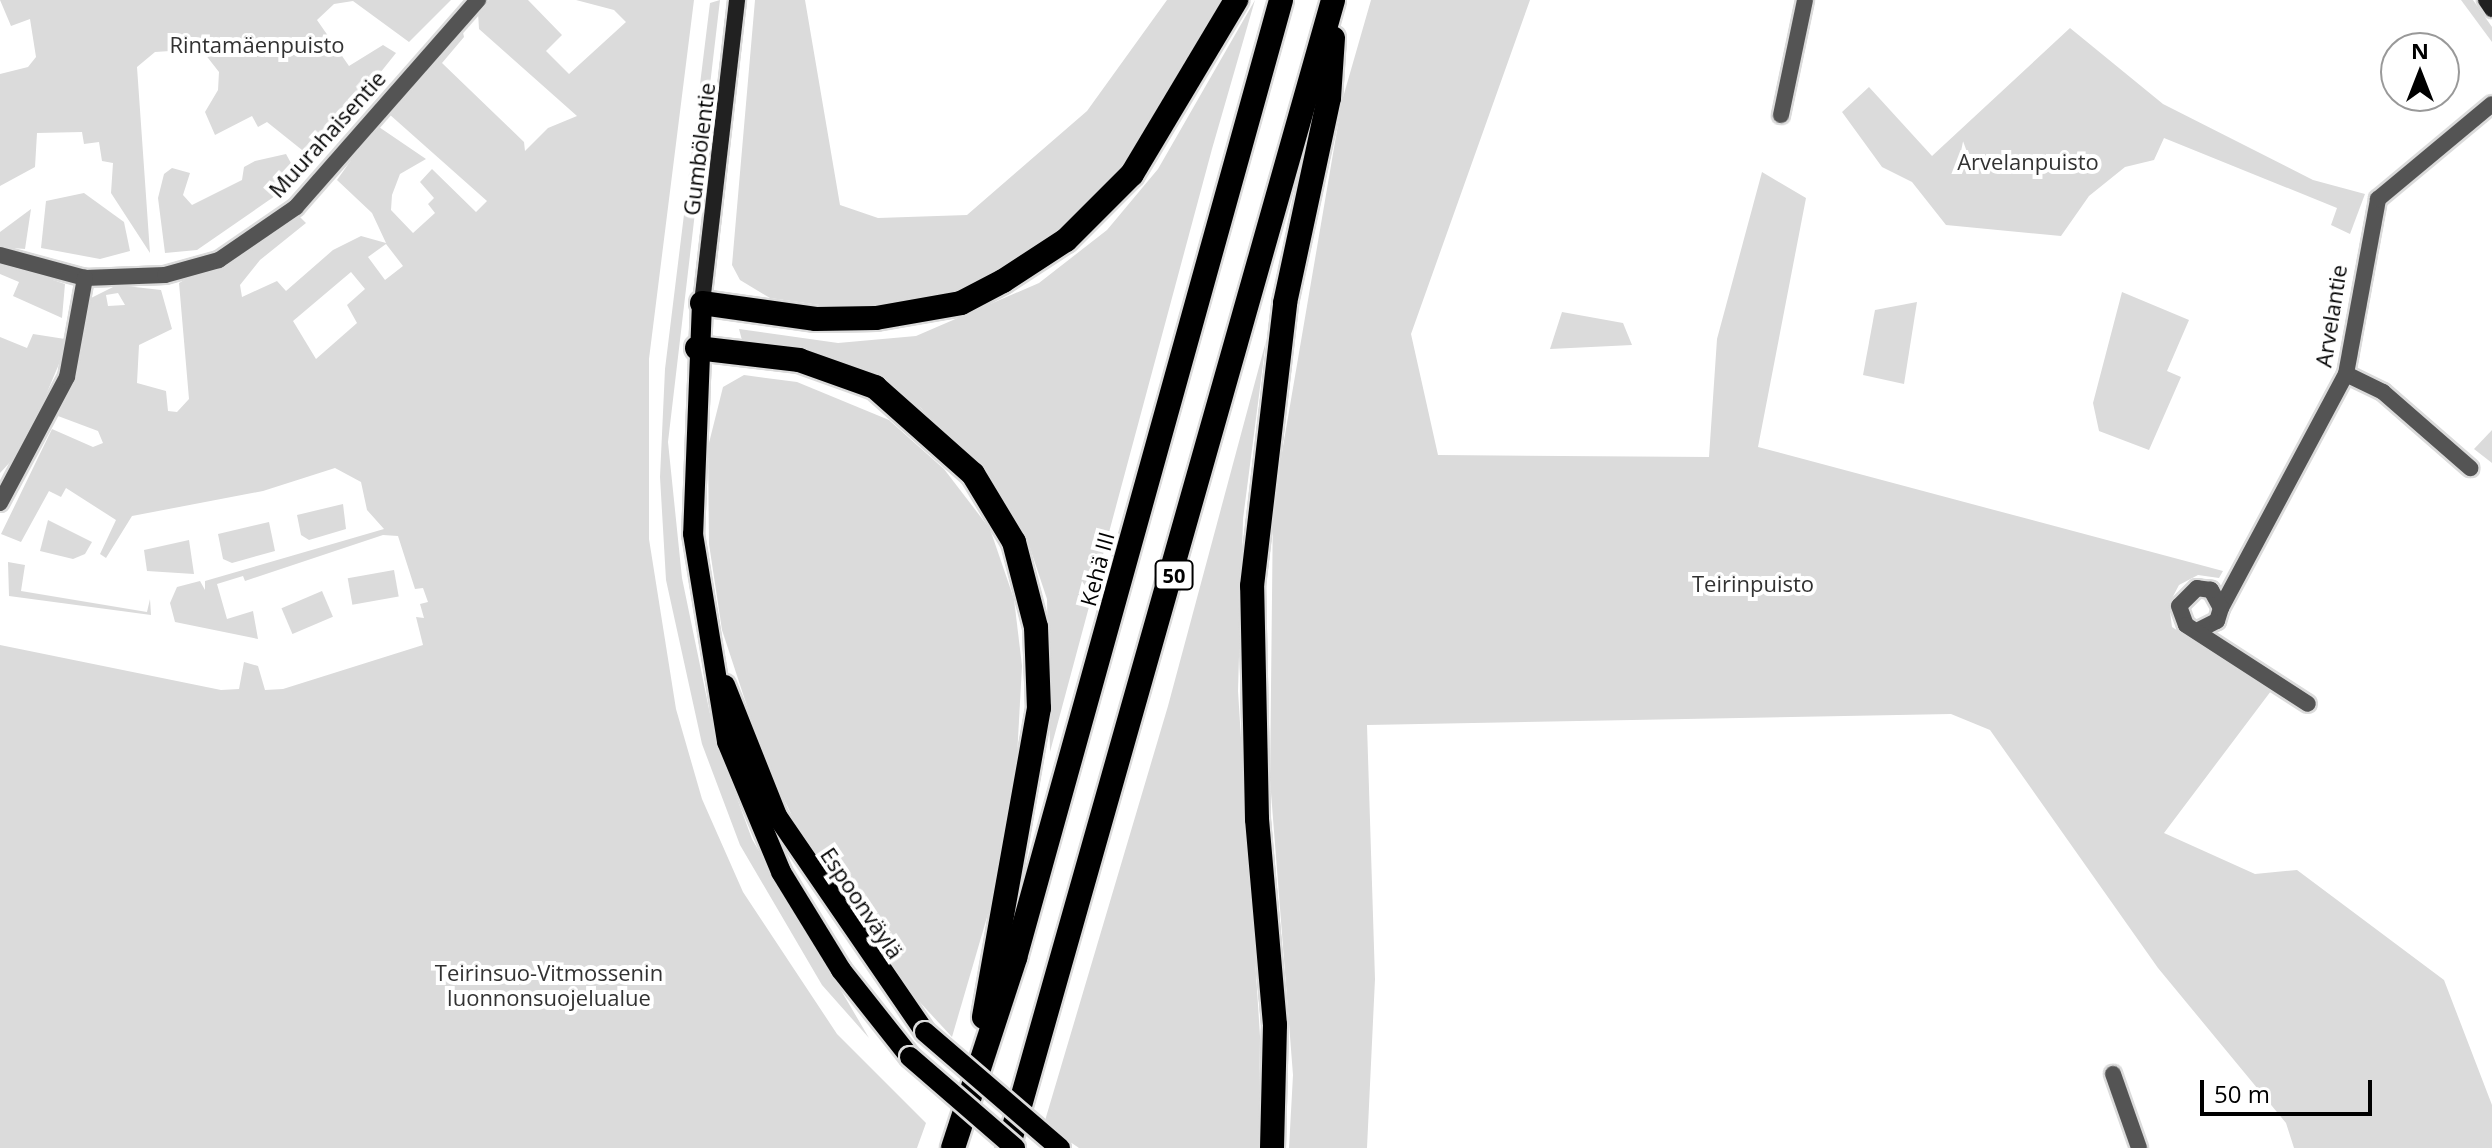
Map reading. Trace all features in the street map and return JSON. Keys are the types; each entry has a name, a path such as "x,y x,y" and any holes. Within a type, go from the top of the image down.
{"highway":[{"path":"702,303 816,319 876,318 961,303 1003,281 1066,240 1132,174 1236,0"},
{"name":"Kehä III","path":"953,1148 973,1093 1281,0"},
{"path":"1272,1148 1275,1025 1257,819 1252,586 1269,409 1329,98 1335,0"},
{"name":"50","path":"1008,1148 1335,0"},
{"path":"697,348 799,360 875,387 973,474 1014,542 1036,627 1039,708 973,1093"}],"main road":[{"name":"Gumbölentie","path":"702,303 737,0"},
{"path":"2486,0 2492,9"},
{"name":"Espoonväylä","path":"702,303 691,444 703,629 727,742 781,872 841,970 910,1057 1015,1148"},
{"name":"Espoonväylä","path":"703,629 777,816 925,1032 1060,1148"}],"street":[{"name":"Muurahaisentie","path":"0,255 85,278 193,270 245,245 296,207 478,0"},
{"path":"1781,115 1805,0"},
{"name":"Arvelantie","path":"2221,608 2346,374 2378,199 2492,104"},
{"path":"0,503 67,377 85,278"},
{"path":"2346,374 2383,392 2470,468"},
{"path":"2199,630 2217,621 2221,608 2211,590 2184,594 2179,613 2199,630 2308,704"},
{"path":"2113,1074 2139,1148"}],"green space":[{"name":"Rintamäenpuisto","path":"0,0 451,0 409,42 353,1 334,4 317,20 349,66 383,45 396,53 312,158 267,122 258,127 252,116 215,135 205,112 218,90 219,72 201,49 155,52 137,67 150,253 111,193 113,163 102,161 99,142 84,144 82,132 37,133 35,167 0,186 0,74 28,67 36,57 30,19 11,26"},
{"name":"Teirinsuo-Vitmossenin luonnonsuojelualue","path":"489,0 528,0 562,35 546,51 569,74 626,22 614,10 576,0 694,0 649,359 649,539 676,709 702,799 743,892 837,1034 926,1123 917,1148 0,1148 0,645 221,690 239,689 244,662 258,666 265,690 283,689 423,645 416,617 424,618 420,604 428,602 423,588 415,589 398,536 383,535 245,581 243,576 217,584 227,619 253,611 258,639 175,622 170,603 177,587 200,581 205,590 205,581 384,529 367,510 361,482 335,468 263,491 132,516 106,558 100,554 116,520 66,488 61,497 49,491 21,542 1,534 52,429 93,447 103,443 98,431 58,416 91,298 117,285 161,290 172,329 139,345 137,383 166,391 168,411 177,412 189,399 179,283 299,216 306,223 260,260 240,285 242,297 277,281 286,291 333,250 361,236 386,243 372,213 337,180 376,125 426,159 400,174 392,195 391,210 413,233 435,213 428,204 434,198 420,182 432,169 476,212 487,201 389,114 462,28 464,37 442,63 524,142 525,151 548,128 577,116 479,29 478,12","holes":["386,244 403,266 385,280 368,257","351,272 365,289 347,305 357,323 316,359 293,321","118,293 125,305 108,306 106,295"]},
{"path":"720,0 668,442 682,578 715,738 752,839 869,1038 822,985 740,845 702,744 666,580 660,477 665,369 710,3"},
{"path":"755,0 805,0 840,205 878,218 967,215 1087,111 1167,0 1222,0 1134,150 1085,209 989,277 943,297 848,309 770,298 740,280 732,265"},
{"path":"1255,0 1050,752 1047,599 1026,536 986,475 921,408 876,378 743,344 739,329 838,343 916,336 1039,283 1107,230 1158,169"},
{"name":"Teirinpuisto","path":"1371,0 1530,0 1411,334 1438,455 1709,457 1717,339 1762,172 1806,198 1758,447 2223,571 2219,578 2198,575 2179,585 2169,604 2172,627 2271,691 2164,833 2255,874 2297,870 2444,980 2492,1105 2492,1148 2294,1148 2286,1123 2158,968 1990,730 1951,714 1367,725 1375,979 1367,1148 1289,1148 1293,1075 1270,780 1273,505 1342,101"},
{"path":"2461,0 2473,0 2492,27 2492,42"},
{"name":"Arvelanpuisto","path":"2070,28 2163,104 2313,180 2365,194 2350,234 2331,225 2337,208 2164,138 2154,160 2125,167 2089,196 2061,236 1946,225 1912,182 1882,167 1842,112 1869,87 1932,156"},
{"path":"286,154 297,174 288,187 197,250 165,253 158,198 164,174 172,168 190,173 183,195 192,205 242,180 244,167 255,161"},
{"path":"84,193 124,222 130,251 100,259 41,248 46,201"},
{"path":"31,209 25,249 0,247 0,232"},
{"path":"0,262 65,284 62,318 13,296 19,282 0,274"},
{"path":"2122,292 2189,320 2167,371 2181,377 2149,450 2099,431 2093,403"},
{"path":"1917,302 1904,384 1863,375 1875,310"},
{"path":"1562,312 1623,323 1632,345 1550,349"},
{"path":"33,334 65,339 59,364 24,447 0,473 0,337 27,348"},
{"path":"1266,341 1243,519 1238,691 1260,1036 1259,1148 1079,1148 1044,1124 1168,706"},
{"path":"744,375 797,382 889,420 944,469 990,529 1014,599 1022,666 1016,775 992,900 952,1037 891,971 800,832 765,761 722,630 709,544 708,447 723,387"},
{"path":"2492,430 2492,463 2474,449"},
{"path":"343,504 346,529 309,540 301,535 297,515"},
{"path":"48,520 92,542 85,554 73,559 40,551"},
{"path":"269,522 275,551 232,563 223,559 218,534"},
{"path":"189,540 194,574 147,571 144,550"},
{"path":"8,562 25,565 21,591 147,612 150,599 151,615 9,596"},
{"path":"394,570 399,597 352,605 348,578"},
{"path":"322,591 333,617 292,634 281,608"}]}
